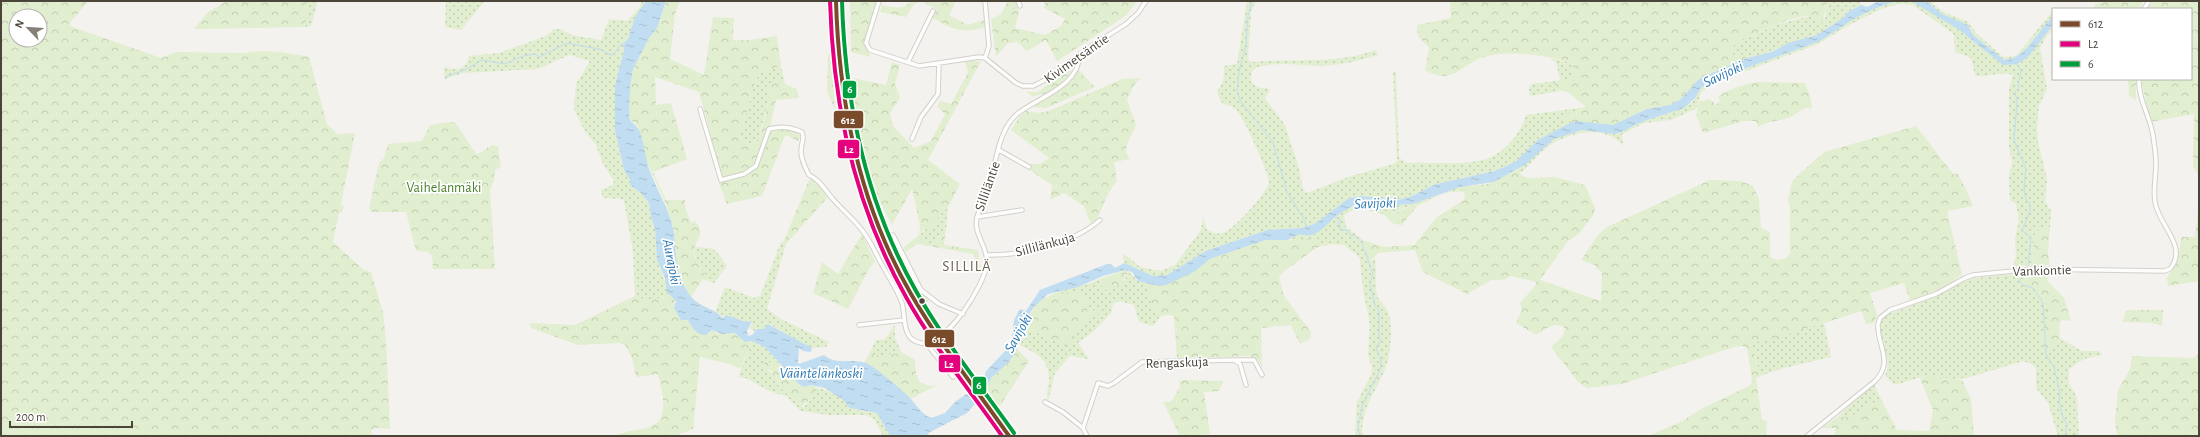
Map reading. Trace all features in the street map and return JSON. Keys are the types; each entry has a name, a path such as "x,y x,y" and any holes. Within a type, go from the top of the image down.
{"highway":[{"path":"836,1 841,86 848,126 859,173 876,222 898,270 923,313 1009,436"}],"street":[{"path":"879,1 866,43 868,47 875,52 919,66 972,57 985,58 989,46 985,1"},
{"path":"1018,1 1020,6"},
{"name":"Kivimetsäntie","path":"985,58 1016,83 1028,86 1043,81 1080,54 1133,19 1146,1"},
{"path":"908,62 933,11"},
{"name":"Silliläntie","path":"926,343 939,336 963,314 982,280 987,262 986,255 975,228 977,217 988,191 999,150 1011,121 1017,114 1066,83 1076,69 1080,54"},
{"path":"912,139 921,116 938,94 939,63"},
{"name":"Vankiontie","path":"1807,436 1874,382 1883,371 1884,358 1878,324 1880,318 1890,310 1936,294 1973,275 2034,269 2164,271 2170,269 2174,263 2176,251 2173,238 2160,219 2155,204 2154,188 2156,162 2152,133 2138,80"},
{"path":"700,110 721,180 744,174 756,166 769,129 777,127 790,127 802,132 804,137 802,155 804,165 809,175 815,177 831,198 861,228 873,246 902,304 908,334 919,343 926,343 953,377"},
{"path":"999,150 1029,167"},
{"path":"977,217 1022,210"},
{"name":"Sillilänkuja","path":"986,255 1011,254 1063,241 1083,234 1100,220"},
{"path":"893,235 921,290 939,304 963,314"},
{"path":"858,326 904,320"},
{"path":"1234,360 1254,360 1262,375"},
{"path":"1234,360 1240,364 1246,385"},
{"name":"Rengaskuja","path":"1083,428 1098,383 1108,386 1138,364 1148,361 1234,360"},
{"path":"1045,402 1063,412 1083,428 1087,436"}],"green space":[{"path":"1,1 88,1 70,23 70,26 161,58 176,52 246,53 261,51 285,52 309,57 327,124 337,134 355,133 341,204 344,207 342,212 339,213 333,242 364,270 371,272 383,312 386,341 390,429 374,428 371,431 372,436 1,436"},
{"path":"227,1 306,1 308,10 305,27 194,29 208,12"},
{"path":"306,1 318,1 311,26 305,27 308,10"},
{"path":"446,1 485,1 461,30 445,27"},
{"path":"641,1 646,1 635,17 628,39 623,44 624,50 615,86 615,130 624,170 630,180 630,185 641,193 649,203 651,217 655,228 657,260 667,286 667,291 663,297 648,301 635,296 633,251 624,201 622,199 603,198 601,190 613,185 614,181 603,164 596,145 584,130 574,109 576,84 590,61 569,55 538,69 463,73 445,79 444,67 457,69 463,67 468,61 469,56 499,53 546,36 554,29 561,29 571,35 601,40 609,19 627,21 640,7"},
{"path":"666,1 680,1 675,14 670,59 704,75 713,17 734,18 733,40 749,40 777,36 781,66 761,72 756,80 740,134 742,141 746,144 751,144 758,139 762,128 770,97 763,88 779,79 785,84 797,89 799,98 776,100 769,131 791,129 799,134 800,137 798,141 786,135 784,138 762,196 727,204 719,184 719,165 699,92 655,77 656,105 671,103 687,159 653,172 666,200 685,200 685,207 691,223 695,221 700,230 694,252 696,260 701,269 714,283 703,279 691,297 686,290 675,257 673,226 666,204 646,160 638,127 629,118 630,86 633,69 649,38 657,28"},
{"path":"840,1 846,1 846,60 849,102 864,169 879,212 888,232 912,278 929,300 926,303 919,298 911,287 893,250 869,190 860,159 847,97 843,66"},
{"path":"850,1 878,1 864,44 871,57 851,52"},
{"path":"910,1 922,1 914,4 906,17 880,12 882,5 901,7"},
{"path":"922,1 956,1 949,15 968,25 984,20 986,27 970,30 958,30 952,28 932,18 936,9"},
{"path":"1008,1 1016,1 1019,12 1015,28 1045,35 1061,26 1065,19 1044,8 1045,1 1137,1 1127,15 1057,61 1046,40 1027,51 1017,42 1008,43 996,57 991,19 1001,14"},
{"path":"1247,1 1256,1 1251,12 1248,60 1252,62 1344,58 1376,50 1378,55 1332,65 1314,66 1276,64 1258,67 1252,71 1252,83 1260,88 1267,88 1270,90 1265,98 1285,125 1299,168 1303,190 1307,193 1351,176 1394,164 1397,161 1393,72 1396,71 1399,158 1407,163 1447,163 1477,161 1486,159 1500,152 1516,135 1524,122 1526,115 1587,107 1724,68 1566,125 1538,140 1515,162 1495,171 1436,184 1410,197 1398,200 1361,196 1349,198 1316,223 1303,228 1267,230 1206,251 1167,275 1153,276 1124,263 1123,253 1140,267 1161,271 1175,265 1201,230 1203,217 1207,230 1216,233 1225,232 1236,224 1250,210 1263,194 1269,182 1261,158 1241,117 1235,109 1223,104 1218,93 1224,75 1224,66 1237,64"},
{"path":"1450,1 1828,1 1822,24 1818,26 1814,18 1804,16 1773,26 1751,36 1735,44 1731,50 1731,55 1740,53 1747,58 1700,78 1681,99 1670,105 1647,109 1621,123 1607,126 1565,121 1565,114 1586,107 1568,92 1554,89 1555,81 1572,78 1573,63 1536,55 1499,54 1480,58 1446,76 1433,74 1425,70 1429,48 1418,36 1417,25 1451,18"},
{"path":"1828,1 1859,1 1862,5 1849,11 1843,18 1817,35 1784,45 1772,52 1747,58 1746,56 1731,55 1731,50 1735,44 1778,24 1810,16 1815,19 1825,19"},
{"path":"1897,1 1911,1 1917,3 1958,29 2003,65 2028,57 2052,26 2052,30 2040,48 2047,89 2039,106 2037,128 2038,142 2047,179 2045,201 2051,211 2050,227 2038,228 2035,232 2032,265 2013,267 2016,256 2015,238 2019,220 2016,204 2010,200 2009,177 2012,162 2009,146 2009,90 2013,75 2003,73 1983,76 1975,75 1971,58 1955,52 1954,35 1913,5 1899,4 1881,9 1851,24 1818,44 1717,82 1701,92 1697,108 1671,120 1644,123 1622,134 1623,146 1615,139 1607,135 1587,132 1576,134 1557,141 1549,146 1519,174 1515,171 1554,139 1582,130 1615,134 1641,122 1684,108 1692,102 1701,88 1711,81 1820,41 1857,17"},
{"path":"1926,1 1935,1 1933,4 1944,12 1968,22 1976,33 2003,57 2016,56 2052,12 2052,17 2025,50 2012,59 2004,60 1973,35 1970,27 1942,14"},
{"path":"2109,1 2143,1 2140,8 2093,8 2095,4"},
{"path":"2154,1 2199,1 2199,176 2193,166 2194,114 2150,122 2141,80 2192,80 2192,8 2148,8"},
{"path":"831,54 835,109 827,92 828,55"},
{"path":"1549,58 1573,63 1572,78 1560,80 1556,62"},
{"path":"965,61 981,61 928,160 960,184 947,209 940,214 933,228 925,229 919,234 920,225 912,189 892,225 875,190 859,135 852,78 886,85 892,62 900,65 895,84 900,97 890,114 893,126 914,148 931,141 945,114 937,107 940,101 951,104 968,73"},
{"path":"781,66 785,84 767,92 770,97 758,139 754,143 745,144 742,141 740,134 756,80 761,72"},
{"path":"1069,68 1072,69 1064,80 1045,94 1032,96 1026,92 1038,92"},
{"path":"1077,69 1095,87 1046,108 1032,107 1067,84"},
{"path":"1141,78 1134,85 1127,100 1136,124 1128,142 1126,151 1130,159 1114,162 1117,181 1109,192 1092,227 1084,206 1064,193 1050,200 1052,185 1025,167 1028,164 1040,164 1049,158 1011,130 1019,117 1026,111 1039,113 1049,111 1122,79"},
{"path":"2128,80 2136,80 2136,100 2129,96"},
{"path":"1555,81 1554,89 1561,91 1530,96 1529,89 1531,84"},
{"path":"1756,82 1805,83 1810,96 1812,109 1806,108 1788,118 1766,123 1758,127 1756,121 1744,121 1703,133 1696,115 1700,100 1710,99 1716,105 1720,101 1718,96 1746,84"},
{"name":"Vaihelanmäki","path":"455,122 477,155 492,145 498,146 501,167 495,170 494,181 490,189 495,269 433,269 432,256 428,252 416,251 406,212 372,212 369,209 379,163 384,158 388,144 422,141 430,125"},
{"path":"1916,126 1954,175 1957,173 1973,206 1947,211 1962,274 1947,286 1910,301 1904,283 1870,293 1877,315 1874,323 1866,324 1862,311 1787,335 1752,343 1760,376 1756,378 1762,420 1767,421 1766,436 1648,436 1682,421 1701,409 1751,385 1752,379 1747,348 1742,346 1734,347 1622,384 1587,388 1578,382 1551,347 1563,336 1565,328 1554,325 1546,328 1536,335 1516,323 1522,310 1520,303 1536,285 1536,282 1511,276 1504,280 1492,280 1467,294 1423,272 1415,250 1378,253 1369,262 1363,240 1385,247 1414,245 1437,217 1464,200 1465,195 1460,187 1488,184 1515,171 1527,178 1554,177 1585,185 1595,208 1594,214 1579,234 1568,241 1540,280 1601,301 1602,272 1597,269 1595,265 1581,260 1598,235 1607,227 1710,180 1741,181 1753,186 1759,199 1761,228 1770,232 1770,257 1776,260 1787,258 1790,254 1790,208 1788,200 1792,181 1824,152"},
{"path":"812,179 828,197 786,244 783,243 809,180"},
{"path":"1460,187 1463,191 1444,193 1417,206 1409,206 1393,213 1381,213 1359,207 1344,215 1346,227 1363,240 1369,262 1375,258 1378,298 1389,314 1391,326 1390,348 1385,369 1368,404 1363,424 1362,436 1355,436 1357,402 1371,375 1372,367 1368,355 1370,325 1363,290 1360,260 1357,255 1344,245 1333,244 1318,247 1318,243 1290,239 1299,234 1310,235 1320,231 1336,216 1355,205 1381,210 1396,205 1413,204"},
{"path":"2199,201 2199,281 2168,286 2167,278 2177,258 2181,237 2195,237"},
{"path":"1413,205 1417,206 1402,225 1394,224 1383,214 1395,213"},
{"path":"948,208 946,229 938,238 934,247 923,245 922,239 919,235 934,223 940,214"},
{"path":"2050,227 2048,252 2050,265 2032,265 2035,232 2039,228"},
{"path":"946,229 944,245 978,250 980,268 973,254 934,247 938,238"},
{"path":"862,234 875,262 870,267 848,309 813,293 822,262 838,274"},
{"path":"919,234 923,245 917,244 905,252 904,247"},
{"path":"1312,239 1319,243 1318,247 1283,272 1279,277 1284,296 1311,332 1310,339 1300,344 1291,325 1261,328 1262,367 1259,361 1250,356 1177,358 1174,317 1170,315 1161,316 1152,305 1149,293 1150,284 1158,286 1194,272 1210,259 1265,240"},
{"path":"781,242 786,244 767,309 781,319 829,342 826,347 812,348 803,345 770,324 764,329 754,331 750,328 752,323 750,321 746,322 728,316 725,317 715,312 725,287 754,298 760,296"},
{"path":"695,247 714,250 727,266 714,283 697,262 695,257"},
{"path":"1126,270 1128,271 1125,278 1116,288 1110,292 1103,288 1099,279"},
{"path":"1128,271 1138,281 1150,284 1149,293 1152,305 1161,316 1153,326 1139,322 1134,305 1120,301 1114,303 1111,310 1112,312 1093,332 1078,343 1089,359 1070,356 1055,373 1048,402 1047,394 1049,373 1047,367 1044,361 1035,353 1018,344 1022,326 1069,347 1072,334 1101,307 1091,312 1087,311 1089,303 1078,291 1065,293 1060,291 1091,283 1099,279 1103,288 1110,292 1125,280"},
{"path":"2004,275 2028,276 2023,284 2038,289 2044,302 2048,303 2047,325 2041,336 2044,352 2060,338 2082,351 2099,351 2102,355 2084,359 2069,369 2069,384 2077,397 2079,436 2058,436 2048,403 2036,388 2036,369 2034,365 2023,361 1967,378 1951,379 1928,375 1895,385 1885,376 1887,361 1880,330 1884,316 1929,299 1969,279"},
{"path":"2048,275 2047,281 2064,298 2071,321 2061,320 2059,328 2060,338 2044,353 2041,336 2047,324 2047,303 2036,294 2037,289 2033,287 2030,289 2023,284 2028,276"},
{"path":"667,291 675,300 674,308 681,320 688,320 709,334 712,330 718,334 735,333 752,341 740,369 730,364 700,357 693,429 675,436 615,436 649,427 656,423 660,418 663,412 663,397 658,374 636,377 632,358 625,345 619,343 578,345 531,328 530,323 575,325 635,296 648,301 663,297"},
{"path":"1060,291 1065,293 1078,291 1089,303 1087,311 1091,312 1101,307 1105,309 1072,334 1075,338 1068,347 1022,326 1040,300"},
{"path":"2130,310 2163,310 2162,326 2152,323 2122,322 2126,312"},
{"path":"1824,323 1831,357 1780,369 1760,376 1752,343"},
{"path":"895,325 895,337 901,352 883,356 869,354 876,340 885,339"},
{"path":"752,341 765,347 787,372 782,372 770,362 768,371 775,373 779,387 803,408 814,396 818,388 832,392 856,410 877,413 890,436 883,436 874,419 865,415 828,415 801,411 786,396 769,391 746,378 738,377"},
{"path":"1017,349 1029,361 1000,406 985,393 991,378 1009,362"},
{"path":"901,352 915,360 916,374 920,383 931,386 937,385 911,399 871,365 864,363 869,354 883,356"},
{"path":"2199,352 2199,436 2117,436 2115,421 2118,390 2130,369 2132,356 2193,358 2197,356"},
{"path":"767,360 782,372 787,372 803,387 811,385 818,388 814,396 801,407 781,388 778,384 775,373 765,367 764,363"},
{"path":"1928,375 1962,380 1971,399 1974,436 1835,436 1835,428 1822,428 1836,418 1854,415 1881,399 1897,430 1929,431 1933,410 1920,378"},
{"path":"1179,381 1223,381 1219,391 1204,392 1210,434 1180,436 1163,402 1171,402 1180,387"},
{"path":"1874,384 1881,399 1854,415 1836,418"}],"water":[{"path":"646,1 666,1 657,28 649,38 633,69 630,86 629,118 640,132 646,159 654,182 670,217 674,232 679,274 691,297 723,318 726,315 746,322 752,321 747,331 748,336 752,335 757,329 764,329 768,324 812,348 811,352 803,351 799,348 799,364 824,355 829,359 840,361 858,361 870,365 884,375 909,397 921,411 931,418 945,413 956,401 983,383 986,371 1011,345 1014,320 1020,309 1026,311 1040,290 1107,264 1111,264 1115,268 1124,263 1153,276 1167,275 1206,251 1267,230 1303,228 1316,223 1349,198 1361,196 1398,200 1410,197 1436,184 1495,171 1515,162 1538,140 1566,125 1576,121 1613,125 1647,109 1670,105 1681,99 1700,78 1747,58 1772,52 1788,43 1817,35 1843,18 1849,11 1862,5 1867,7 1879,1 1897,1 1857,17 1820,41 1711,81 1701,88 1695,98 1684,108 1641,122 1615,134 1582,130 1554,139 1526,164 1494,182 1460,187 1413,204 1396,205 1381,210 1355,205 1336,216 1324,228 1315,234 1299,234 1287,240 1265,240 1210,259 1194,272 1166,285 1158,286 1138,281 1132,272 1125,270 1103,276 1078,287 1048,294 1034,307 1022,326 1017,349 1009,362 991,378 985,393 967,413 930,432 926,436 890,436 877,413 850,408 842,399 825,388 811,385 803,387 765,347 751,341 745,342 735,333 722,334 712,330 706,335 700,334 688,320 681,320 674,308 676,301 667,292 665,278 657,260 655,228 651,217 649,203 641,193 630,185 630,180 624,170 615,130 615,86 624,50 623,44 628,39 635,17"},
{"path":"1911,1 1926,1 1942,14 1968,25 1973,35 2004,60 2012,59 2025,50 2052,17 2052,26 2028,57 2017,64 2003,65 1958,29"}],"waterway":[{"path":"1252,1 1248,16 1246,46 1239,71 1237,92 1241,102 1273,142 1287,192 1305,221 1306,228"},
{"path":"445,77 467,69 482,60 504,64 523,56 535,54 539,57 567,43 599,49 611,55 615,53 621,44 624,44"},
{"path":"2017,64 2021,71 2018,85 2019,88 2015,92 2017,102 2014,140 2026,169 2024,189 2026,199 2030,204 2030,211 2022,231 2031,237 2028,266"},
{"path":"1335,217 1341,220 1339,222 1340,230 1347,230 1351,236 1354,235 1362,243 1373,274 1370,283 1375,305 1379,310 1379,336 1381,339 1376,348 1381,361 1380,370 1362,406 1358,428 1360,436"},
{"path":"2026,273 2019,281 2023,285 2033,288 2043,303 2046,355 2054,367 2060,393 2059,402 2062,415 2067,425 2065,436"}],"transit line":[{"name":"L2","path":"830,1 832,40 842,116 850,154 860,190 873,227 888,262 906,297 928,333 1002,436"},
{"name":"612","path":"836,1 838,39 847,115 865,189 878,225 893,260 922,313 1009,436"},
{"name":"6","path":"842,1 844,39 853,114 871,187 883,222 898,257 938,328 1014,433"}],"district":[{"name":"SILLILÄ","path":"967,266"}],"water label":[{"name":"Savijoki","path":"1723,74"},
{"name":"Savijoki","path":"1375,203"},
{"name":"Aurajoki","path":"672,262"},
{"name":"Savijoki","path":"1018,333"},
{"name":"Vääntelänkoski","path":"821,373"}]}
